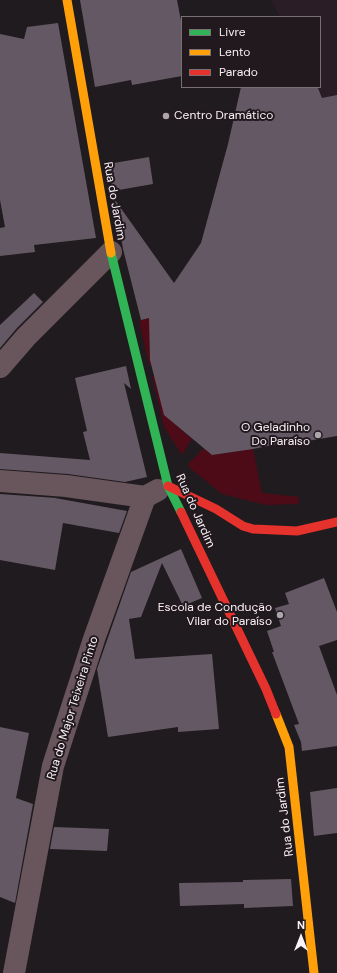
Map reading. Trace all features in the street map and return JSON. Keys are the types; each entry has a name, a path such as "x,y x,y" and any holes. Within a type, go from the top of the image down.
{"main road":[{"name":"Rua do Jardim","path":"67,0 111,252 168,486 266,689 289,747 314,973"},
{"path":"168,486 216,509 243,526 253,529 298,531 337,522"}],"street":[{"path":"0,366 26,337 111,252"},
{"path":"0,481 66,486 145,497 168,486"},
{"name":"Rua do Major Teixeira Pinto","path":"14,973 53,766 94,639 145,497"}],"shaded area":[{"path":"271,0 337,0 337,191 321,94 318,88 321,88 321,16 279,16"},
{"path":"149,318 158,365 149,365 139,321"},
{"path":"160,375 172,422 192,439 182,455 164,427 152,376"},
{"path":"204,448 212,455 253,449 262,493 299,497 298,504 266,505 222,494 190,468 188,464"}],"building":[{"path":"80,0 177,0 181,21 181,76 132,85 131,80 95,87"},
{"path":"58,23 96,238 34,245 35,252 0,256 0,228 5,227 0,200 0,34 24,39 27,27"},
{"path":"241,88 318,88 322,98 337,95 337,436 302,442 302,439 253,449 212,455 164,415 150,360 149,318 141,320 123,249 115,200 174,283 201,243 228,144"},
{"path":"149,157 153,184 113,191 108,164"},
{"path":"34,293 43,302 17,328 0,348 0,325"},
{"path":"126,366 131,389 124,383 147,477 125,482 68,474 0,469 0,453 90,460 83,432 87,431 75,378"},
{"path":"0,494 57,498 55,498 127,511 119,533 63,523 55,570 0,560"},
{"path":"181,549 202,598 183,606 162,563 141,617 129,619 135,659 212,654 219,729 178,732 178,727 108,737 97,669 131,572"},
{"path":"324,578 337,612 337,640 319,646 337,695 337,746 302,751 301,742 294,725 299,724 272,652 274,652 267,631 281,626 275,608 289,604 285,593"},
{"path":"0,727 29,733 16,798 33,804 15,903 0,897"},
{"path":"337,788 337,833 314,836 310,792"},
{"path":"54,827 109,829 107,851 50,849"},
{"path":"291,879 293,906 244,908 244,904 180,906 179,883 243,882 243,880"}],"traffic: fast":[{"path":"111,253 168,486 181,512"}],"traffic: slow":[{"path":"67,0 111,253"},
{"path":"276,714 289,747 314,973"}],"traffic: jam":[{"path":"168,486 216,509 243,526 253,529 297,531 337,522"},
{"path":"181,512 266,689 276,714"}],"place":[{"name":"Centro Dramático","path":"166,116"},
{"name":"O Geladinho Do Paraíso","path":"318,435"},
{"name":"Escola de Condução Vilar do Paraíso","path":"280,615"}]}
